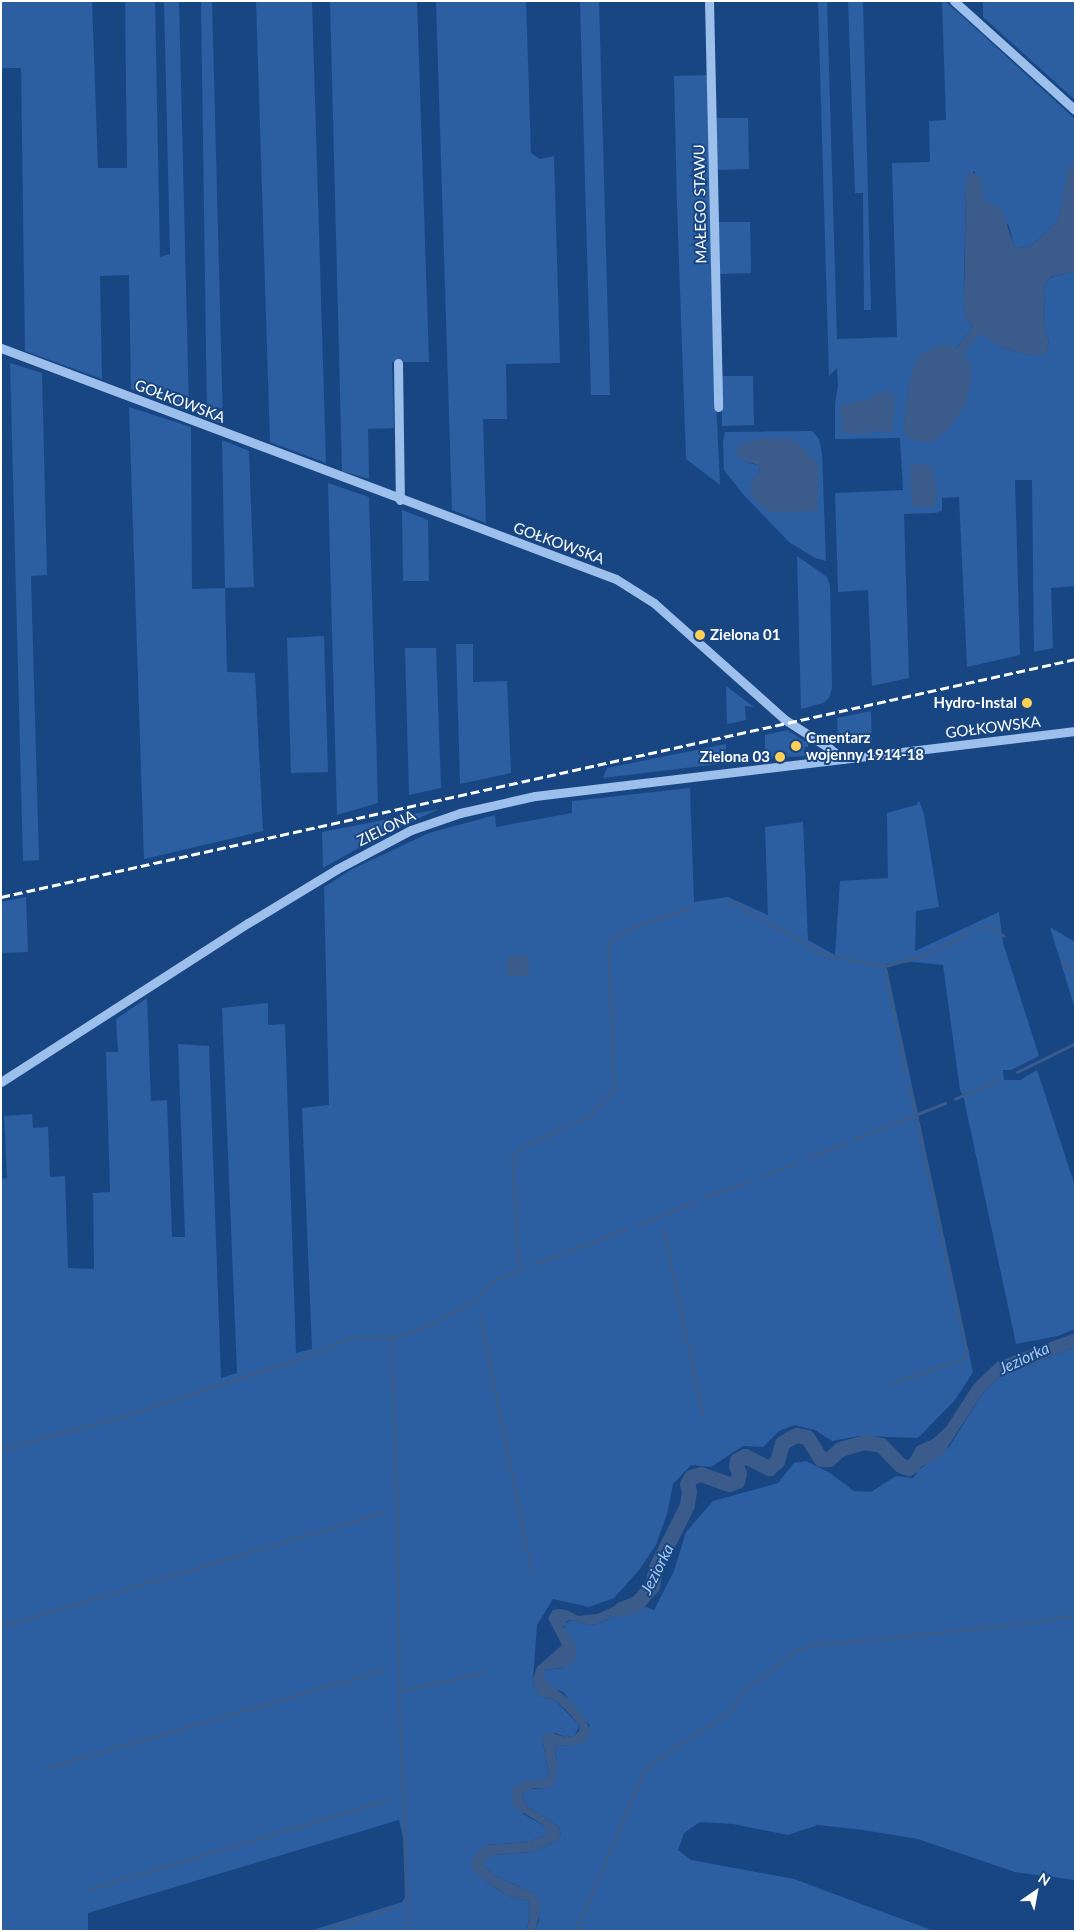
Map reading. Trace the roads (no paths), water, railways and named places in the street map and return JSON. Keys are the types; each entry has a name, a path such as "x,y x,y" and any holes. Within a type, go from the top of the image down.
{"street":[{"name":"MAŁEGO STAWU","path":"709,1 718,407"},
{"path":"954,1 1075,110"},
{"name":"GOŁKOWSKA","path":"1,348 400,500 604,574 630,586 654,603 784,720 830,748 843,759 1075,731"},
{"path":"398,363 400,500"},
{"name":"ZIELONA","path":"1,1082 296,893 380,844 420,826 481,806 535,796 843,759"}],"water":[{"path":"1071,164 1075,164 1075,272 1053,276 1047,281 1044,289 1045,330 1049,341 1047,351 1042,356 1024,354 1003,348 980,333 963,355 970,362 972,379 965,405 947,431 930,443 906,438 905,410 909,383 918,356 939,345 951,345 956,349 973,327 965,317 964,302 966,186 969,172 978,174 983,183 983,200 1001,208 1014,246 1022,248 1032,245 1058,221 1068,167"},
{"path":"888,391 895,396 892,432 870,431 868,435 843,432 840,405 870,399 876,393"},
{"path":"763,438 794,439 817,464 819,473 817,510 791,513 770,512 755,500 750,492 751,481 758,476 760,468 758,465 739,458 736,450 741,444"},
{"path":"913,463 930,466 933,469 937,498 934,506 928,508 912,506 910,470"},
{"path":"511,955 525,955 528,959 530,975 508,977 506,961"},
{"path":"1075,1333 1075,1347 1000,1377 982,1394 943,1454 910,1474 902,1473 891,1464 899,1457 904,1461 909,1460 917,1446 933,1439 946,1427 974,1384 997,1362"},
{"path":"636,1597 640,1605 597,1624 590,1625 572,1620 567,1621 563,1627 577,1647 576,1659 569,1667 545,1670 545,1680 571,1701 586,1720 590,1731 586,1740 579,1745 557,1746 555,1749 558,1768 554,1784 549,1788 534,1788 523,1793 522,1797 527,1806 559,1827 561,1836 557,1841 531,1852 494,1855 485,1861 485,1866 492,1874 533,1893 538,1899 541,1908 535,1931 527,1931 530,1911 528,1901 506,1895 482,1879 472,1868 471,1860 486,1845 529,1842 546,1835 543,1825 514,1807 511,1798 512,1790 518,1784 527,1781 545,1780 549,1774 542,1738 547,1732 566,1737 574,1736 579,1731 580,1726 566,1710 555,1700 539,1696 534,1686 533,1679 537,1667 562,1645 548,1618 553,1610 559,1609 567,1610 578,1616 597,1614"}],"waterway":[{"path":"726,903 737,905 825,955 885,966 906,1072"},
{"path":"483,1673 399,1692 397,1508 391,1337 410,1333 432,1323 475,1300 491,1282 522,1269 518,1257 512,1158 520,1148 590,1115 614,1090 608,946 611,938 641,924 690,908"},
{"path":"980,928 989,926 1003,935"},
{"path":"885,966 924,955 971,932"},
{"path":"1062,962 1075,971"},
{"path":"1017,1072 1074,1044"},
{"path":"955,1099 998,1080"},
{"path":"892,1383 965,1358 966,1351 909,1085"},
{"path":"853,1140 945,1103"},
{"path":"809,1158 845,1143"},
{"path":"763,1176 797,1163"},
{"path":"705,1197 748,1182"},
{"path":"638,1225 693,1202"},
{"path":"534,1264 626,1229"},
{"path":"664,1230 703,1415"},
{"path":"480,1314 532,1571"},
{"path":"1,1449 107,1421 299,1359 350,1338 391,1337"},
{"name":"Jeziorka","path":"621,1609 637,1603 652,1586 656,1567 687,1505 689,1491 687,1484 691,1477 701,1474 729,1484 737,1481 739,1473 736,1466 737,1460 745,1456 769,1468 777,1461 782,1443 796,1435 807,1437 821,1459 829,1459 840,1449 864,1442 881,1445 900,1465 908,1468 913,1465"},
{"path":"2,1626 384,1512"},
{"path":"576,1931 646,1767 729,1712 745,1688 778,1666 796,1650 814,1645 993,1627 1075,1615"},
{"path":"46,1768 383,1670"},
{"path":"399,1692 409,1931"},
{"path":"89,1889 387,1800"},
{"path":"322,1931 395,1907"}],"railway":[{"path":"1,897 1075,659"}],"place":[{"name":"Zielona 01","path":"700,635"},
{"name":"Hydro-Instal","path":"1027,703"},
{"name":"Cmentarz wojenny 1914-18","path":"796,746"},
{"name":"Zielona 03","path":"780,757"}]}
